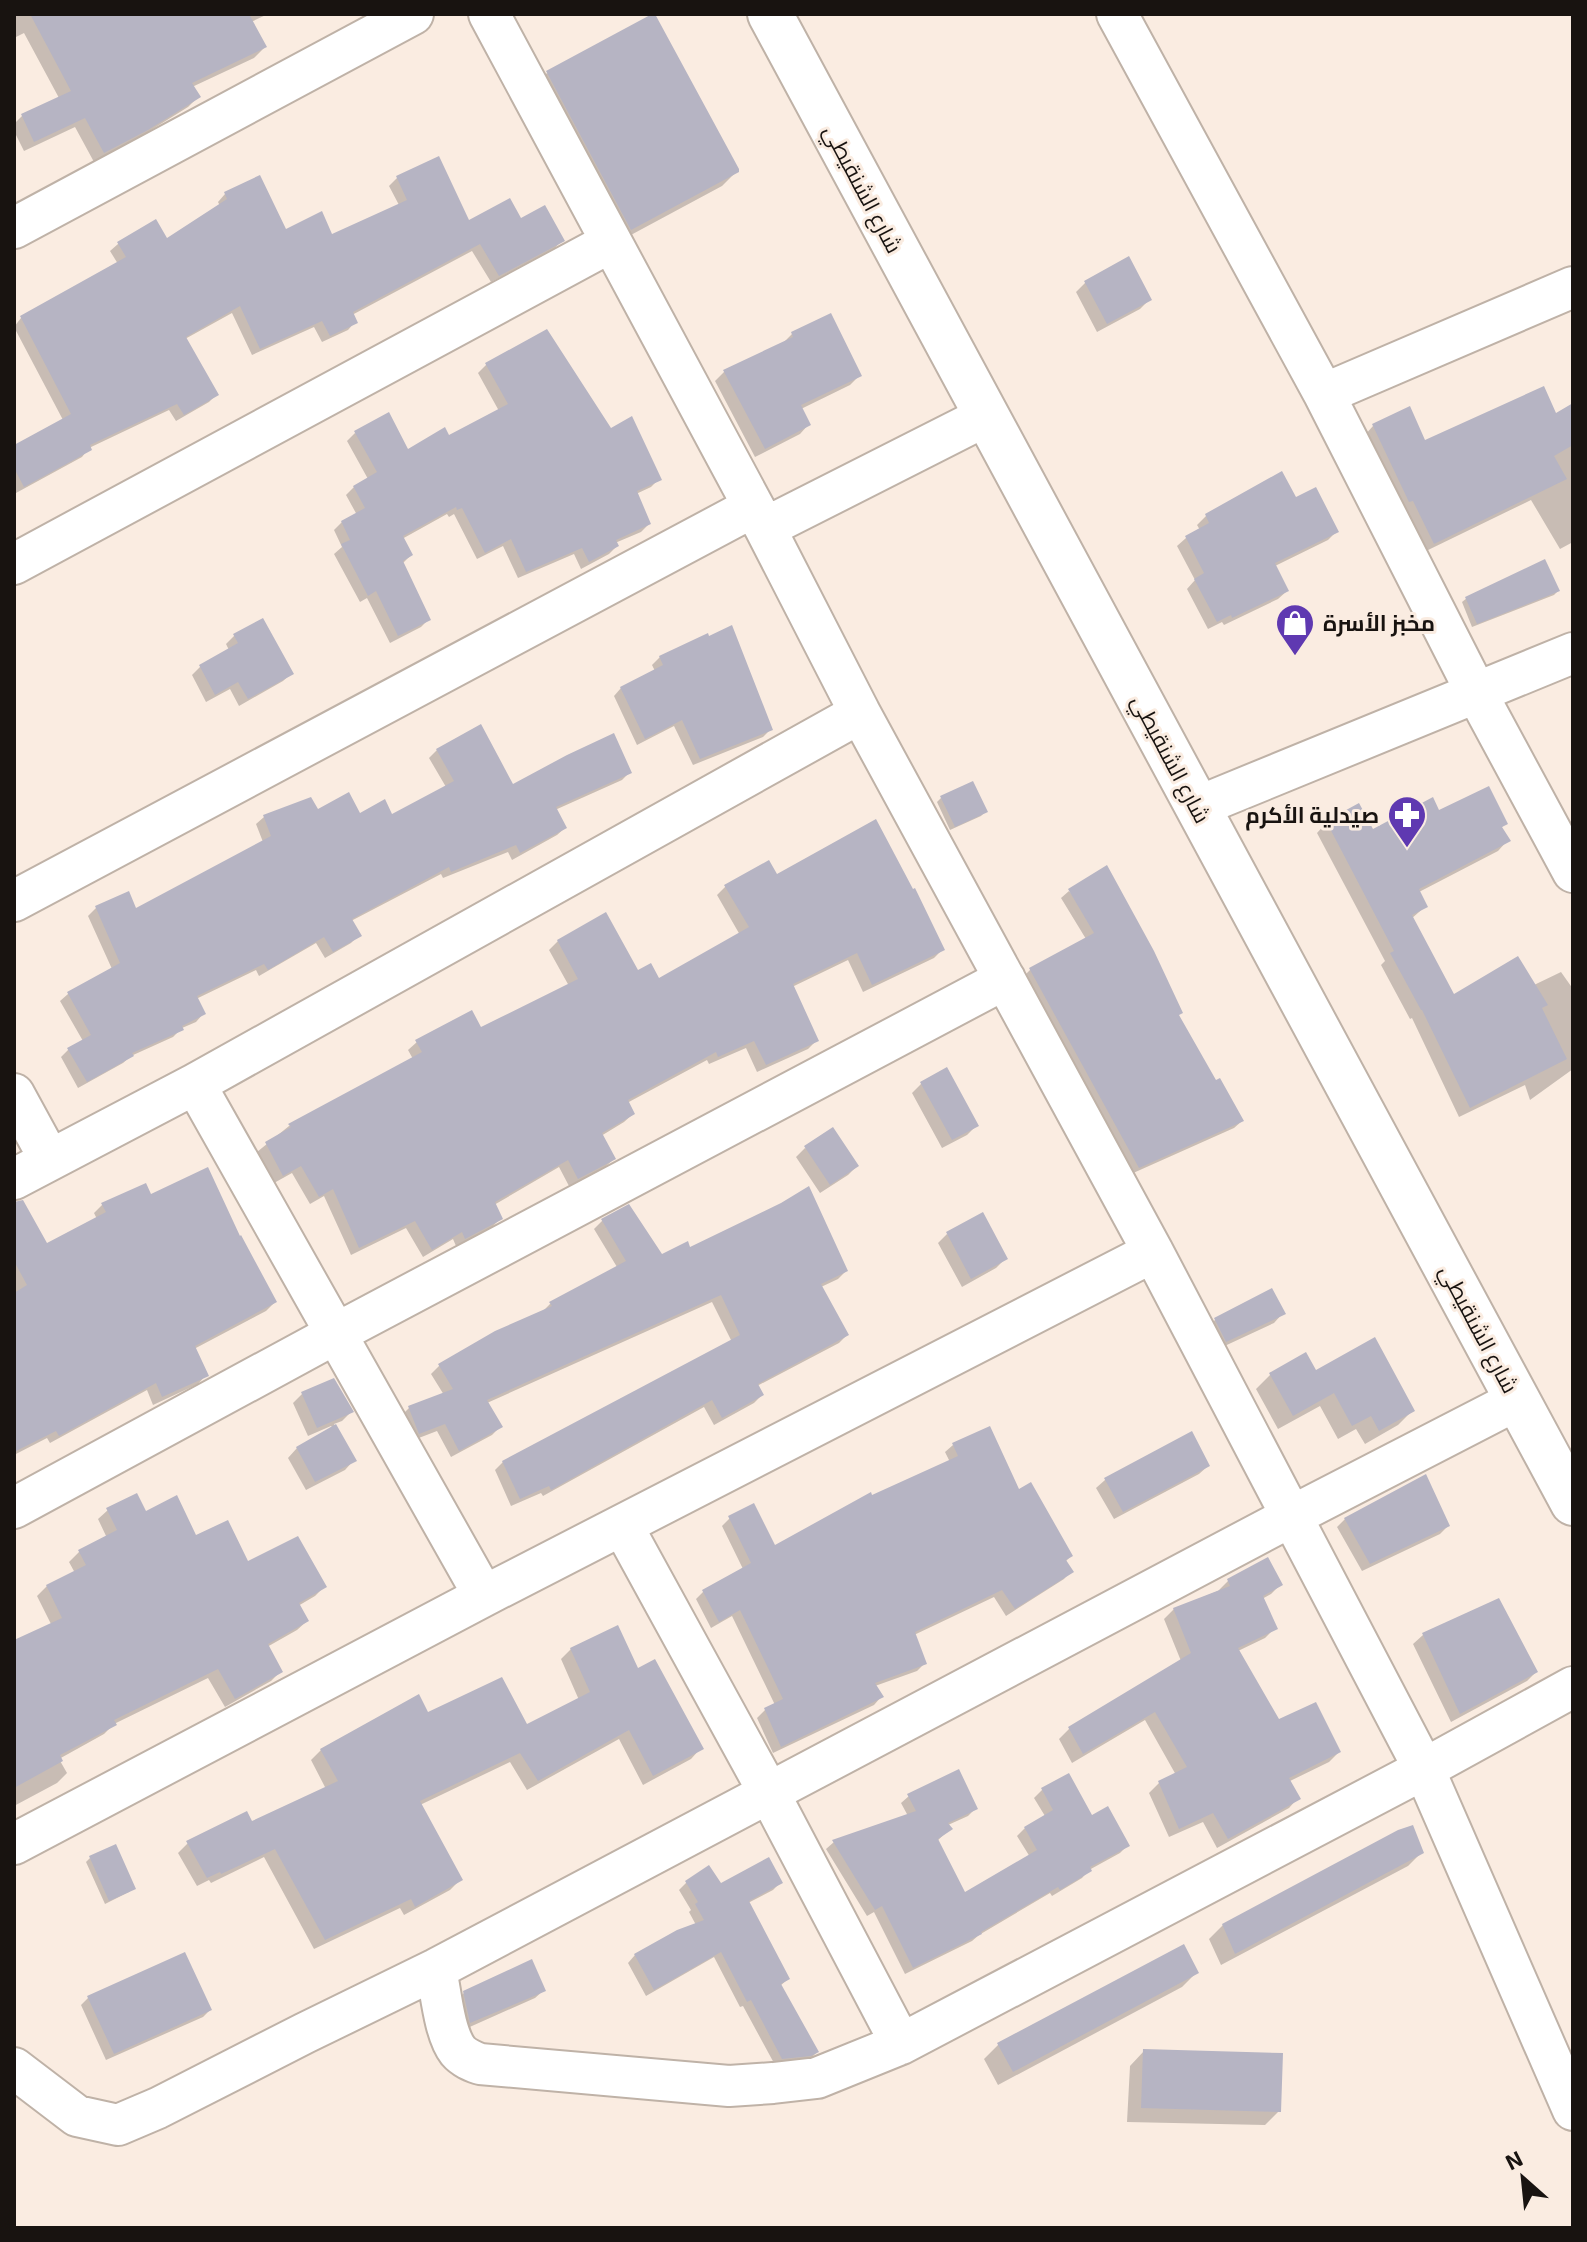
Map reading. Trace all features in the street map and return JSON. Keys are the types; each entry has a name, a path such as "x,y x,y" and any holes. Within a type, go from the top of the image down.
{"street":[{"path":"14,228 413,14"},
{"path":"489,14 860,713 1153,1252 1424,1769 1573,2110"},
{"name":"شارع الشنقيطي","path":"771,14 1573,1503"},
{"path":"1117,14 1324,394 1477,694 1573,872"},
{"path":"14,564 611,242"},
{"path":"1324,394 1573,287"},
{"path":"14,901 759,518 986,416"},
{"path":"1197,807 1573,653"},
{"path":"14,1179 195,1084 860,713"},
{"path":"14,1508 1005,979"},
{"path":"195,1084 484,1596"},
{"path":"14,1094 50,1160"},
{"path":"14,1844 484,1596 1153,1252"},
{"path":"14,2068 77,2116 118,2125 158,2108 436,1969 1517,1400"},
{"path":"622,1525 769,1793 901,2044"},
{"path":"436,1969 450,2035 458,2050 480,2064 713,2084 743,2085 817,2078 901,2044 1424,1769 1573,1687"}],"building":[{"path":"30,14 249,14 267,47 192,83 201,97 104,153 85,118 34,142 21,114 71,91"},
{"path":"655,14 739,172 631,230 546,71"},
{"path":"439,156 469,220 510,198 521,218 545,205 565,241 499,276 480,244 353,312 358,323 330,336 322,321 260,349 240,306 186,337 219,395 184,415 177,404 90,445 92,450 24,487 14,468 14,445 71,414 20,316 126,257 117,242 156,219 167,238 227,199 224,192 260,175 286,229 322,211 332,234 407,200 396,176"},
{"path":"1129,256 1152,300 1107,324 1084,281"},
{"path":"831,313 862,376 801,405 811,425 765,449 723,370 793,337 791,332"},
{"path":"547,329 611,428 632,416 662,480 637,491 651,524 616,540 619,546 589,562 582,548 526,572 511,539 485,553 462,508 457,510 456,507 403,536 413,555 403,561 431,620 398,636 376,591 368,596 341,544 350,540 341,521 365,508 353,486 377,472 354,431 389,412 408,449 445,427 449,435 508,404 485,363"},
{"path":"1544,386 1556,413 1573,403 1573,445 1554,456 1567,479 1434,544 1413,501 1409,502 1372,424 1410,406 1425,440"},
{"path":"1282,471 1296,497 1316,487 1339,532 1275,563 1289,591 1217,622 1194,579 1204,573 1185,536 1209,523 1205,514"},
{"path":"1545,559 1560,591 1477,624 1465,597"},
{"path":"263,618 294,674 248,699 238,682 215,695 199,665 238,643 233,634"},
{"path":"732,625 773,730 700,759 682,720 645,739 620,687 663,665 659,656"},
{"path":"481,724 513,784 614,733 632,773 556,807 567,828 520,853 516,845 451,872 449,867 352,919 362,936 333,952 324,937 268,970 264,964 197,996 206,1014 182,1026 184,1030 132,1053 134,1056 87,1082 67,1048 91,1035 67,992 120,963 95,906 129,891 136,908 271,836 263,815 311,797 318,809 349,792 360,813 385,799 392,814 454,781 436,749"},
{"path":"973,781 988,812 955,827 940,796"},
{"path":"1489,786 1508,824 1502,827 1511,841 1419,889 1428,907 1412,915 1454,994 1518,956 1548,1005 1542,1008 1567,1059 1470,1108 1390,953 1394,951 1326,821 1359,803 1373,829 1433,797 1439,810"},
{"path":"876,819 945,950 872,985 857,953 793,984 819,1041 766,1065 754,1041 718,1057 716,1052 628,1100 635,1114 602,1133 616,1159 578,1179 568,1160 495,1202 503,1219 465,1239 462,1232 432,1250 415,1221 359,1248 333,1189 319,1197 301,1166 283,1176 265,1142 291,1127 288,1124 422,1052 415,1040 472,1010 481,1027 578,979 557,940 606,912 638,970 651,963 659,978 749,927 724,885 769,860 777,874"},
{"path":"1107,865 1154,951 1183,1013 1179,1015 1216,1080 1220,1078 1244,1121 1139,1168 1029,968 1094,933 1068,889"},
{"path":"947,1067 979,1126 952,1140 920,1082"},
{"path":"833,1127 859,1166 830,1185 804,1146"},
{"path":"208,1167 240,1236 277,1302 195,1346 209,1376 162,1397 156,1383 59,1436 56,1431 14,1452 14,1293 27,1285 14,1261 14,1202 23,1200 47,1243 106,1212 101,1203 146,1183 151,1194"},
{"path":"809,1186 848,1271 821,1284 849,1335 758,1384 764,1395 722,1418 712,1400 551,1490 549,1486 520,1499 502,1461 740,1335 721,1295 487,1400 503,1427 459,1451 445,1424 419,1434 408,1406 453,1389 438,1364 495,1331 552,1306 549,1302 626,1261 601,1219 629,1204 662,1254 688,1241 690,1247"},
{"path":"983,1212 1008,1259 971,1279 946,1232"},
{"path":"1272,1288 1286,1314 1226,1342 1214,1318"},
{"path":"1375,1337 1415,1411 1379,1431 1371,1416 1352,1426 1334,1393 1293,1416 1269,1373 1306,1352 1316,1370"},
{"path":"334,1378 354,1412 317,1428 301,1392"},
{"path":"336,1424 357,1461 315,1482 296,1447"},
{"path":"990,1426 1019,1489 1031,1482 1073,1556 1066,1560 1074,1572 1015,1609 1002,1590 915,1632 927,1664 875,1683 884,1697 781,1747 764,1708 783,1699 740,1610 719,1622 702,1590 751,1563 728,1516 754,1503 775,1545 871,1492 872,1495 958,1456 952,1443"},
{"path":"1192,1431 1210,1466 1123,1512 1104,1478"},
{"path":"1426,1474 1450,1526 1370,1564 1344,1518"},
{"path":"137,1493 146,1511 177,1495 196,1535 228,1520 248,1561 298,1536 327,1587 299,1603 309,1621 268,1644 283,1672 235,1699 218,1669 114,1720 117,1725 60,1755 63,1761 14,1788 14,1640 62,1618 46,1585 86,1565 78,1550 117,1530 106,1508"},
{"path":"1268,1557 1283,1585 1263,1596 1278,1629 1238,1648 1279,1719 1316,1702 1341,1752 1289,1778 1301,1799 1228,1839 1213,1813 1179,1829 1158,1781 1187,1767 1155,1712 1083,1754 1068,1727 1191,1653 1173,1608 1230,1586 1227,1579"},
{"path":"1499,1598 1538,1672 1460,1714 1422,1633"},
{"path":"618,1625 638,1668 655,1659 704,1749 653,1776 629,1730 538,1781 520,1753 420,1801 463,1880 415,1907 411,1899 325,1940 275,1849 207,1878 186,1841 247,1811 252,1821 338,1781 320,1749 419,1694 428,1712 502,1677 527,1724 590,1692 570,1648"},
{"path":"959,1769 978,1809 948,1823 953,1829 938,1839 965,1892 1037,1850 1024,1827 1053,1810 1041,1788 1069,1773 1092,1815 1108,1806 1130,1846 982,1934 913,1968 882,1906 875,1910 832,1840 916,1811 907,1794"},
{"path":"1413,1825 1424,1853 1235,1954 1222,1924 1398,1830"},
{"path":"116,1844 136,1889 109,1901 89,1856"},
{"path":"769,1857 783,1883 749,1901 790,1979 781,1984 819,2052 811,2056 782,2059 721,1952 654,1990 634,1954 677,1930 704,1920 695,1904 698,1902 685,1881 709,1865 721,1883"},
{"path":"1184,1944 1199,1973 1013,2072 997,2043"},
{"path":"185,1952 212,2010 114,2054 87,1996"},
{"path":"532,1959 546,1991 470,2023 463,1991"},
{"path":"1143,2049 1283,2053 1281,2112 1141,2108"}],"place":[{"name":"مخبز الأسرة","path":"1295,657"},
{"name":"صيدلية الأكرم","path":"1407,849"}]}
